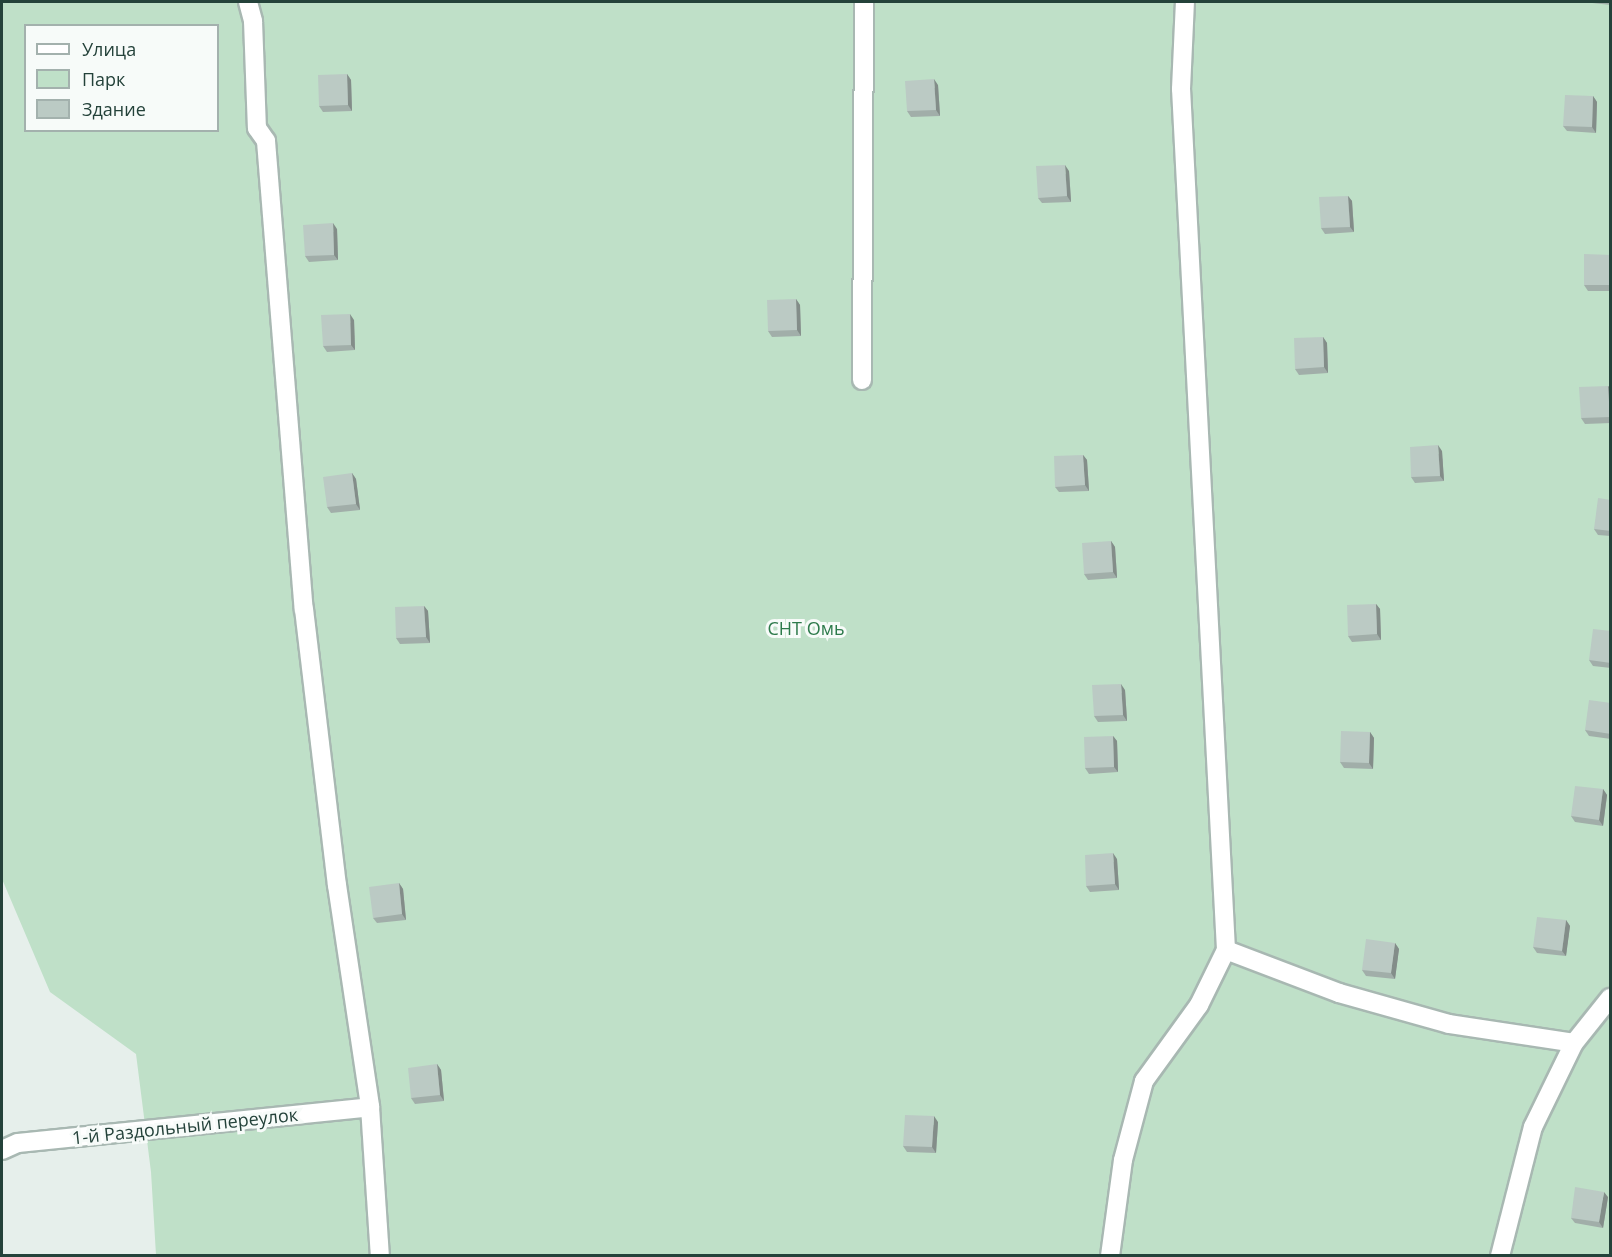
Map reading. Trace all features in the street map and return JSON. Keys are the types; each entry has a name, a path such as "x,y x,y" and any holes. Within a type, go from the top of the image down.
{"street":[{"path":"248,2 253,21 257,128 266,141 304,609 337,885 370,1107 380,1256"},
{"path":"862,380 864,2"},
{"path":"1110,1256 1123,1160 1144,1081 1199,1005 1226,950 1181,89 1185,2"},
{"path":"1226,950 1339,993 1449,1024 1574,1043"},
{"path":"1500,1256 1533,1127 1574,1043 1611,998"},
{"name":"1-й Раздольный переулок","path":"2,1150 18,1143 370,1107"}],"green space":[{"name":"СНТ Омь","path":"2,2 1610,2 1610,1255 156,1255 151,1172 136,1054 50,992 2,879"}],"building":[{"path":"347,74 348,105 319,106 318,75"},
{"path":"934,79 936,110 907,111 905,81"},
{"path":"1565,95 1593,96 1592,127 1563,126"},
{"path":"1065,165 1067,196 1038,198 1036,166"},
{"path":"1348,196 1350,227 1321,228 1319,197"},
{"path":"333,223 334,255 305,256 303,225"},
{"path":"1584,254 1611,255 1611,285 1584,285"},
{"path":"796,299 797,330 768,331 767,300"},
{"path":"350,314 351,345 323,346 321,315"},
{"path":"1323,337 1324,367 1295,369 1294,338"},
{"path":"1608,386 1610,417 1581,418 1579,387"},
{"path":"1438,445 1440,476 1411,477 1410,447"},
{"path":"1083,455 1085,485 1055,487 1054,456"},
{"path":"352,473 356,504 327,507 323,477"},
{"path":"1598,498 1611,500 1611,531 1594,529"},
{"path":"1111,541 1113,572 1084,574 1082,543"},
{"path":"1376,604 1377,634 1348,636 1347,605"},
{"path":"424,606 426,637 396,638 395,607"},
{"path":"1593,629 1611,631 1611,663 1589,660"},
{"path":"1121,684 1123,715 1094,716 1092,685"},
{"path":"1589,700 1611,703 1611,734 1585,730"},
{"path":"1341,731 1370,732 1369,763 1340,762"},
{"path":"1113,736 1114,767 1085,768 1084,737"},
{"path":"1575,786 1603,789 1599,820 1571,816"},
{"path":"1113,853 1115,884 1086,886 1085,855"},
{"path":"399,883 402,914 373,918 369,887"},
{"path":"1537,917 1566,920 1562,951 1533,947"},
{"path":"1366,939 1395,943 1391,973 1362,970"},
{"path":"437,1064 440,1095 411,1098 408,1068"},
{"path":"905,1115 934,1116 932,1147 903,1146"},
{"path":"1575,1187 1604,1192 1599,1222 1571,1218"},
{"path":"1021,1254 1050,1255 1021,1256"}]}
